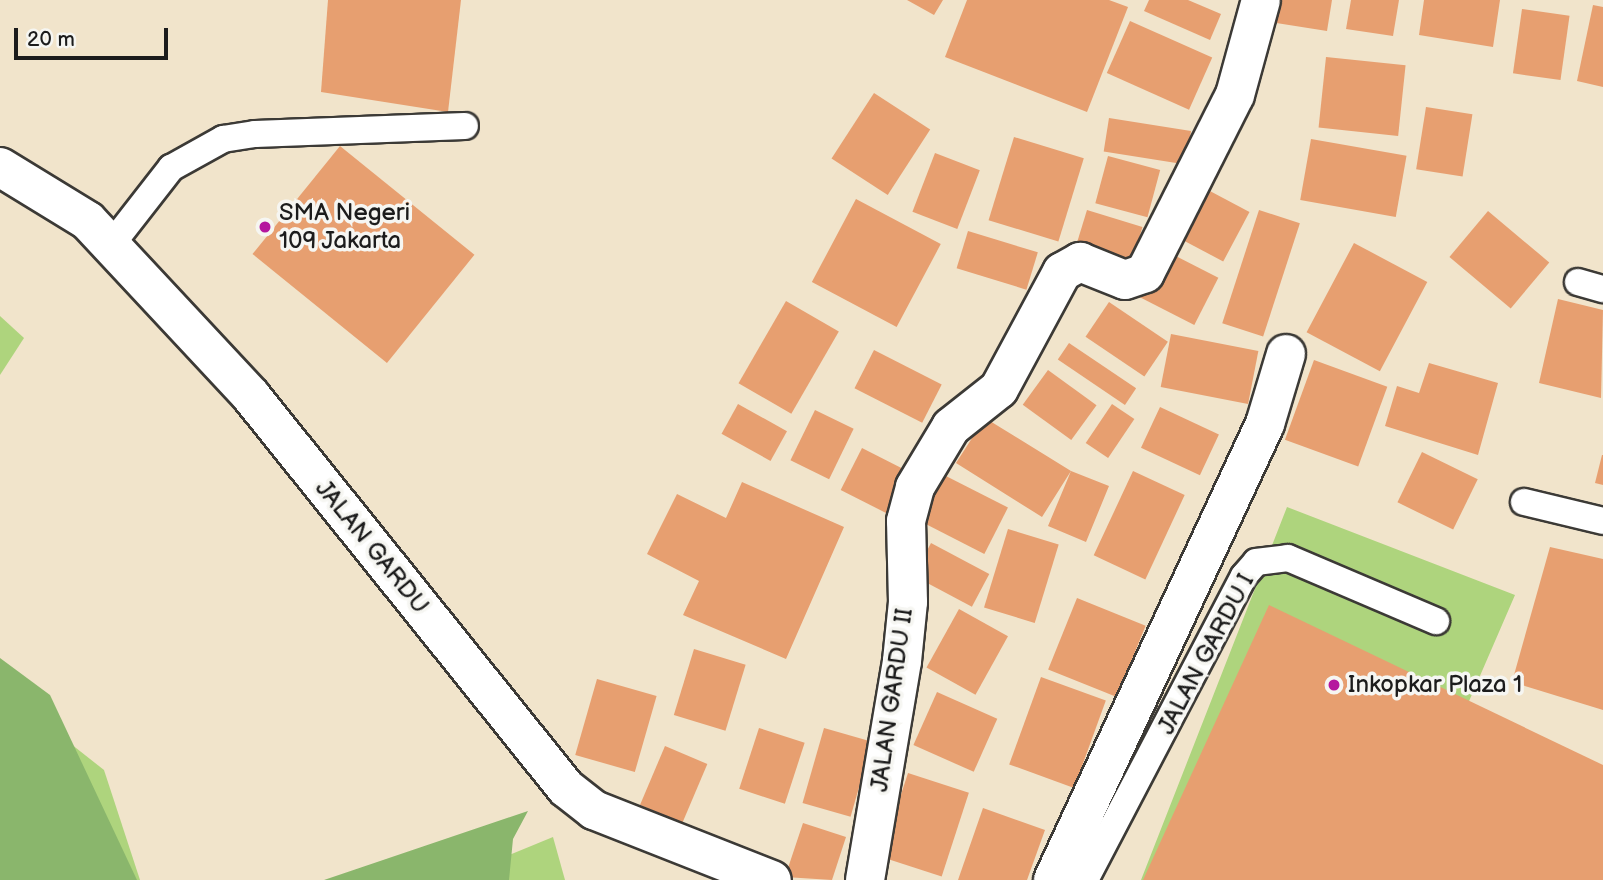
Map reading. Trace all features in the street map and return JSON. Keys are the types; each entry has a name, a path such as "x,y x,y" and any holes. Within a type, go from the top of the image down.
{"street":[{"name":"JALAN GARDU II","path":"864,880 902,662 908,602 905,521 915,487 951,427 999,389 1062,272 1080,262 1125,280 1145,273 1235,95 1261,0"},
{"name":"JALAN GARDU","path":"0,167 88,220 251,396 566,788 594,810 772,880"},
{"path":"1053,880 1265,424 1286,354"}],"lane":[{"path":"111,245 171,168 223,139 255,134 465,126"},
{"path":"1578,282 1603,289"},
{"path":"1524,502 1603,521"},
{"name":"JALAN GARDU I","path":"1085,880 1244,576 1256,562 1288,558 1436,621"}],"green space":[{"path":"0,316 24,338 0,375"},
{"name":"Inkopkar Plaza 1","path":"1287,507 1515,595 1460,722 1603,880 1141,880"},
{"path":"0,658 50,695 137,880 0,880"},
{"path":"0,688 104,770 140,880 125,880"},
{"path":"528,811 513,839 509,880 324,880"},
{"path":"553,837 565,880 449,880"}],"building":[{"path":"328,0 461,0 448,112 321,92"},
{"path":"907,0 943,0 934,15"},
{"path":"967,0 1109,0 1128,7 1087,112 945,57"},
{"path":"1149,0 1188,0 1221,14 1210,40 1144,11"},
{"path":"1267,0 1332,0 1327,31 1264,21"},
{"path":"1351,0 1399,0 1393,36 1346,29"},
{"path":"1424,0 1500,0 1493,47 1419,35"},
{"path":"1593,5 1603,7 1603,87 1577,81"},
{"path":"1522,9 1570,16 1560,80 1513,73"},
{"path":"1130,21 1212,58 1189,110 1107,73"},
{"path":"1326,57 1406,65 1398,136 1319,128"},
{"path":"874,93 930,129 888,195 832,158"},
{"path":"1426,107 1472,114 1463,177 1416,169"},
{"path":"1109,118 1191,131 1186,165 1104,152"},
{"path":"1014,137 1084,158 1058,242 989,220"},
{"path":"1311,139 1407,156 1396,217 1300,200"},
{"path":"340,146 474,255 387,363 253,254"},
{"path":"935,153 980,170 957,229 912,212"},
{"path":"1108,156 1160,170 1147,217 1095,203"},
{"path":"1208,190 1249,212 1223,262 1182,239"},
{"path":"856,199 941,244 897,327 812,282"},
{"path":"1087,210 1142,227 1130,269 1074,252"},
{"path":"1259,210 1300,223 1263,336 1222,323"},
{"path":"1488,211 1549,262 1511,308 1449,257"},
{"path":"968,231 1038,252 1026,290 957,268"},
{"path":"1354,243 1427,282 1380,371 1307,332"},
{"path":"1164,250 1218,278 1194,325 1140,297"},
{"path":"1558,299 1603,310 1601,398 1539,383"},
{"path":"786,301 839,332 791,414 738,383"},
{"path":"1109,302 1168,342 1144,377 1086,337"},
{"path":"1171,334 1258,351 1248,404 1161,387"},
{"path":"1069,343 1136,388 1125,405 1058,360"},
{"path":"874,350 942,385 922,423 854,388"},
{"path":"1314,360 1387,387 1358,467 1285,440"},
{"path":"1429,363 1498,383 1478,455 1385,426 1397,386 1419,393"},
{"path":"1048,370 1097,405 1071,440 1023,405"},
{"path":"738,404 787,431 770,461 722,434"},
{"path":"1112,404 1134,419 1108,458 1086,443"},
{"path":"1160,407 1219,434 1200,475 1141,448"},
{"path":"815,410 854,429 829,479 790,460"},
{"path":"985,418 1071,471 1042,517 956,463"},
{"path":"862,448 909,472 888,514 841,490"},
{"path":"1422,452 1478,479 1453,530 1397,502"},
{"path":"1603,455 1603,485 1595,483"},
{"path":"1071,471 1109,486 1086,542 1048,526"},
{"path":"1133,471 1185,495 1145,579 1094,555"},
{"path":"942,474 1008,508 984,554 918,520"},
{"path":"742,482 844,527 786,659 683,615 699,581 647,554 677,494 726,518"},
{"path":"1008,529 1059,544 1035,623 984,607"},
{"path":"931,543 989,574 972,607 914,576"},
{"path":"1550,547 1603,559 1603,710 1512,682"},
{"path":"1077,598 1146,626 1117,697 1048,669"},
{"name":"Inkopkar Plaza 1","path":"1269,605 1603,765 1603,880 1143,880"},
{"path":"959,609 1008,636 975,695 927,668"},
{"path":"694,649 746,665 725,731 674,715"},
{"path":"1041,677 1106,701 1074,788 1009,764"},
{"path":"597,679 657,696 635,772 575,755"},
{"path":"937,692 997,719 974,772 913,745"},
{"path":"759,728 805,743 785,804 739,789"},
{"path":"824,728 872,742 851,817 803,803"},
{"path":"665,746 707,764 682,823 640,805"},
{"path":"908,773 969,793 942,876 881,857"},
{"path":"983,808 1045,830 1027,880 958,880"},
{"path":"803,823 846,837 832,880 785,877"}],"place":[{"name":"SMA Negeri 109 Jakarta","path":"265,227"},
{"name":"Inkopkar Plaza 1","path":"1334,685"}]}
